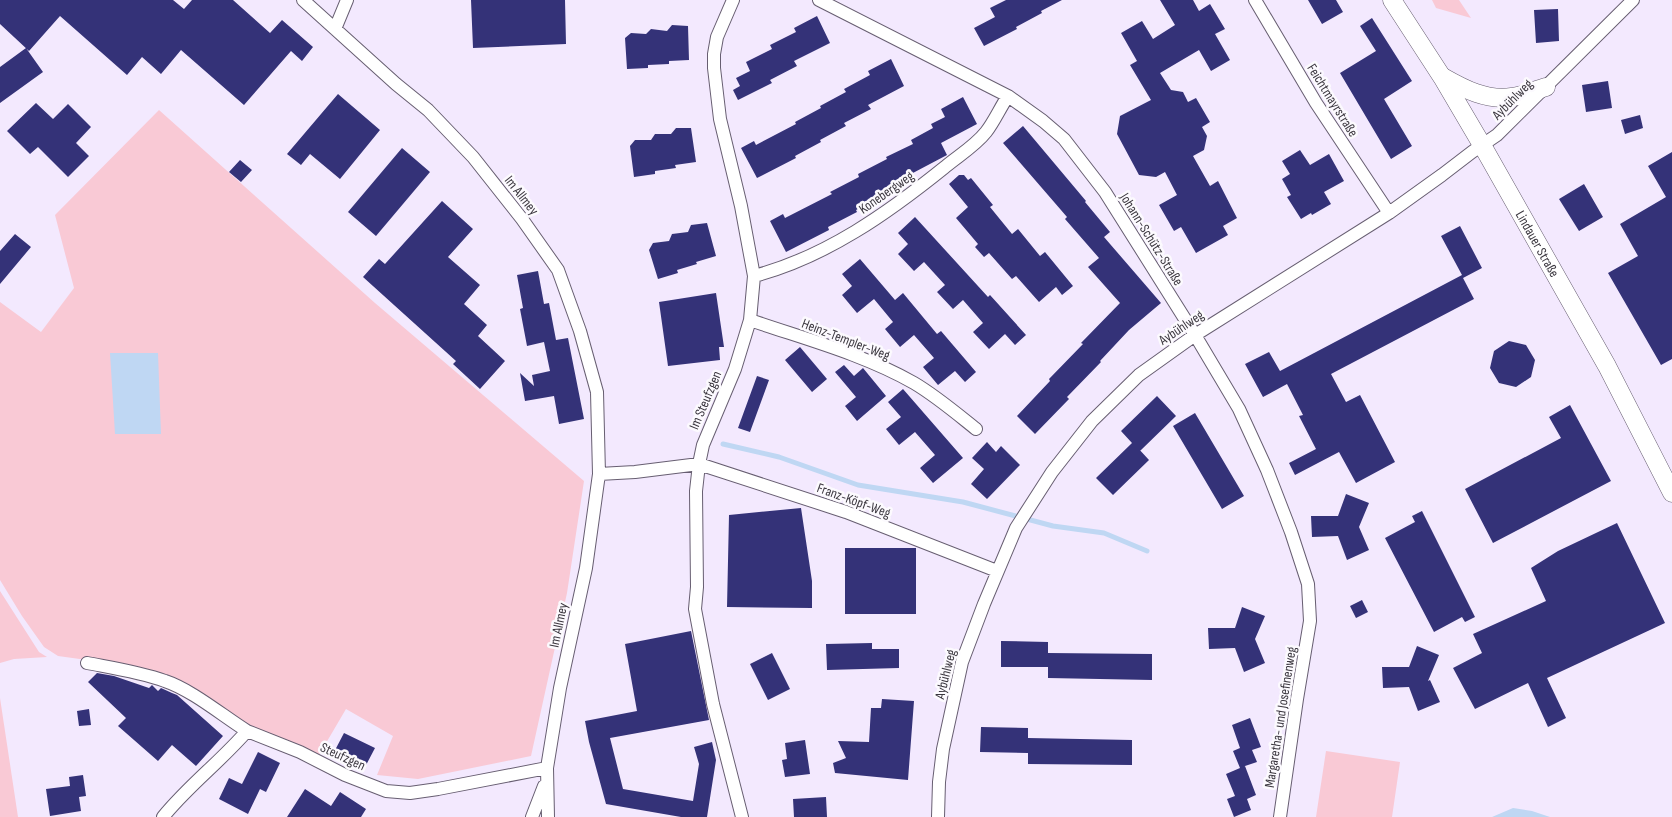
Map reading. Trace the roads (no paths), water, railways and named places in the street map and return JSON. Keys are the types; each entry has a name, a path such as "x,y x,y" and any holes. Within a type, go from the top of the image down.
{"main road":[{"name":"Lindauer Straße","path":"1392,0 1442,77 1482,145 1611,374 1672,493"},
{"path":"1442,77 1466,90 1487,96 1512,97 1546,87"}],"street":[{"name":"Im Allmey","path":"303,0 396,84 428,110 473,157 522,219 558,270 580,331 597,392 600,474 586,568 560,688 546,775 532,817"},
{"path":"336,29 347,0"},
{"name":"Im Steufzgen","path":"734,0 717,37 714,68 720,119 741,206 754,276 750,320 735,369 702,445 696,491 696,609 713,704 742,817"},
{"name":"Johann-Schütz-Straße","path":"819,0 1008,96 1064,138 1074,150 1105,192 1195,334 1239,409 1267,470 1291,532 1308,584 1310,621"},
{"name":"Feichtmayrstraße","path":"1255,0 1316,103 1388,214"},
{"name":"Aybühlweg","path":"938,817 939,782 943,749 962,662 997,571 1029,507 1052,472 1092,421 1139,375 1195,334 1388,214 1497,135 1633,0"},
{"name":"Konebergweg","path":"754,276 780,269 820,251 872,222 907,198 985,133 1008,96"},
{"name":"Heinz-Templer-Weg","path":"750,320 864,359 915,384 976,429"},
{"path":"600,474 635,472 699,464"},
{"name":"Franz-Köpf-Weg","path":"699,464 846,512 997,571"},
{"name":"Margaretha- und Josefinenweg","path":"1280,817 1310,621"},
{"name":"Steufzgen","path":"86,664 134,672 166,681 197,698 247,732 300,752 344,774 386,791 410,792 546,775"},
{"path":"163,817 177,800 227,754 247,732"},
{"name":"Im Allmey","path":"546,775 548,817"},
{"name":"Im Allmey","path":"546,775 552,809 556,817"}],"water":[{"path":"110,353 158,353 161,434 115,434"},
{"path":"1513,808 1532,811 1550,817 1492,817"}],"waterway":[{"path":"723,444 779,457 858,485 963,502 1053,526 1104,533 1147,551"}]}
